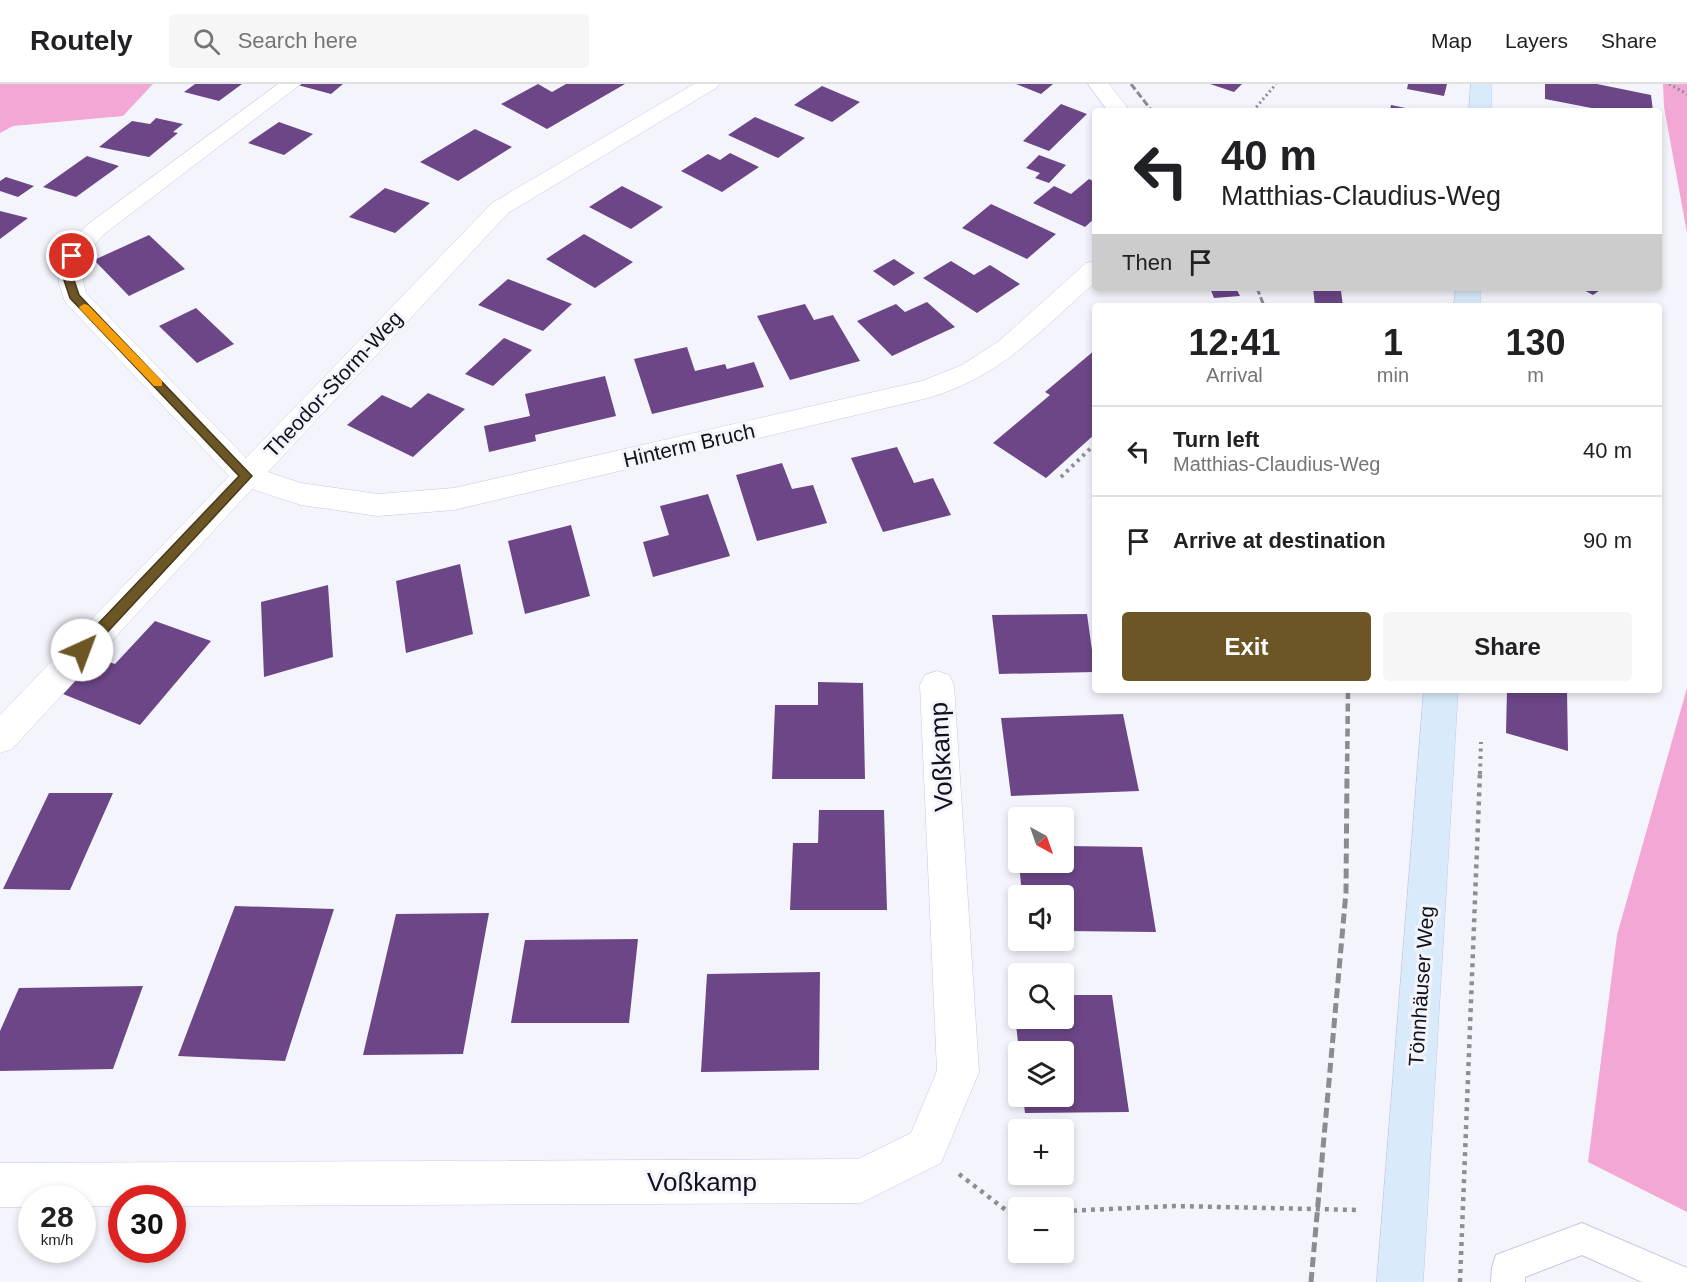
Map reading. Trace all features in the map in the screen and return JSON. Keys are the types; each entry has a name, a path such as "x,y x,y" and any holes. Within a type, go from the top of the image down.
{"main road":[{"path":"1480,108 1481,84"},
{"name":"Tönnhäuser Weg","path":"1400,1282 1441,693"}],"street":[{"path":"246,476 74,296 68,277 72,256 95,230 291,84"},
{"name":"Theodor-Storm-Weg","path":"0,738 500,208 709,84"},
{"path":"1098,84 1117,108"},
{"name":"Hinterm Bruch","path":"246,476 301,494 378,505 454,500 928,388 971,372 1008,347 1092,272"},
{"name":"Voßkamp","path":"0,1185 861,1181 926,1148 958,1072 937,685"}],"lane":[{"path":"1508,1282 1508,1267 1582,1239 1680,1282"}],"path":[{"path":"1256,108 1276,84"},
{"path":"1669,84 1687,94"},
{"path":"1060,477 1092,447"},
{"path":"1460,1282 1481,737"},
{"path":"926,1148 1008,1212"},
{"path":"1074,1211 1175,1206 1357,1209 1406,1215"}],"shaded area":[{"path":"0,84 153,84 123,116 13,126 0,133"},
{"path":"1663,84 1687,84 1687,233 1664,107"},
{"path":"1687,688 1687,1212 1588,1162 1617,935"}],"building":[{"path":"195,84 242,84 219,101 184,92"},
{"path":"294,84 343,84 331,94"},
{"path":"538,84 552,92 566,84 625,84 547,129 501,104"},
{"path":"1016,84 1053,84 1041,94"},
{"path":"1210,84 1242,84 1234,92"},
{"path":"1408,84 1447,84 1444,96 1407,89"},
{"path":"1545,84 1597,84 1651,95 1653,108 1592,108 1545,99"},
{"path":"822,86 860,102 832,122 794,105"},
{"path":"1061,104 1087,114 1049,151 1023,141"},
{"path":"755,117 805,138 778,158 728,135"},
{"path":"156,118 183,124 173,132 178,133 149,157 99,147 132,121 150,124"},
{"path":"279,122 313,134 284,155 248,143"},
{"path":"475,129 512,147 458,181 420,162"},
{"path":"730,153 759,167 722,192 681,171 708,154 720,160"},
{"path":"1039,155 1066,165 1049,183 1035,178 1040,173 1026,168"},
{"path":"87,156 119,166 76,197 43,187"},
{"path":"6,177 34,186 18,197 0,191 0,181"},
{"path":"1089,179 1092,180 1092,221 1085,227 1033,203 1054,186 1071,194"},
{"path":"622,186 663,207 631,229 589,207"},
{"path":"385,188 430,203 395,233 349,217"},
{"path":"991,204 1056,234 1027,259 962,228"},
{"path":"0,211 28,218 0,239"},
{"path":"584,234 633,262 595,288 546,259"},
{"path":"149,235 185,269 129,296 94,260"},
{"path":"894,259 915,273 894,286 873,271"},
{"path":"951,261 974,275 990,265 1020,284 977,313 923,278"},
{"path":"508,279 572,304 543,331 478,305"},
{"path":"1211,291 1238,291 1240,296 1214,298"},
{"path":"1313,291 1341,291 1343,303 1315,303"},
{"path":"1586,291 1599,291 1593,295"},
{"path":"927,302 955,327 892,356 857,321 896,304 905,312"},
{"path":"805,304 814,320 833,315 860,361 790,380 757,316"},
{"path":"196,308 234,344 197,363 159,326"},
{"path":"504,338 532,350 493,386 465,374"},
{"path":"687,347 695,371 725,364 727,369 754,362 764,387 652,414 634,359"},
{"path":"1092,353 1092,437 1046,478 993,443 1050,395 1045,392"},
{"path":"605,376 616,416 535,435 536,441 489,452 484,426 530,416 525,394"},
{"path":"428,393 465,409 413,457 347,425 382,395 411,408"},
{"path":"897,447 914,483 933,478 951,515 883,532 851,458"},
{"path":"782,463 792,489 813,485 827,523 757,541 736,475"},
{"path":"708,494 730,556 653,577 643,542 669,535 660,506"},
{"path":"571,525 590,596 525,614 508,541"},
{"path":"460,564 473,634 406,653 396,581"},
{"path":"328,585 333,657 264,677 261,602"},
{"path":"1087,614 1092,650 1092,672 999,674 992,615"},
{"path":"155,621 211,641 140,725 63,694 97,658 115,664"},
{"path":"818,682 863,683 865,779 772,779 775,705 818,705"},
{"path":"1507,693 1567,693 1568,751 1506,733"},
{"path":"1123,714 1139,791 1011,796 1001,718"},
{"path":"49,793 113,793 70,890 3,889"},
{"path":"819,810 884,810 887,910 790,910 793,843 818,843"},
{"path":"1074,846 1142,847 1156,932 1074,931 1074,885 1021,885 1020,873 1074,873"},
{"path":"235,906 334,909 285,1061 178,1056"},
{"path":"489,913 463,1054 363,1055 396,914"},
{"path":"638,939 629,1023 511,1023 525,940"},
{"path":"820,972 819,1070 701,1072 707,974"},
{"path":"143,986 113,1069 0,1071 0,1031 19,988"},
{"path":"1074,995 1112,995 1129,1112 1025,1113 1024,1107 1074,1107 1074,1041 1018,1041 1017,1029 1074,1029"}],"railway":[{"path":"1131,84 1150,108"},
{"path":"1258,291 1263,303"},
{"path":"1347,774 1348,693"},
{"path":"1311,1282 1346,892 1347,772"}],"slow traffic":[{"path":"84,307 158,384"}],"route":[{"path":"72,256 68,277 74,296 246,476 82,650"}]}
